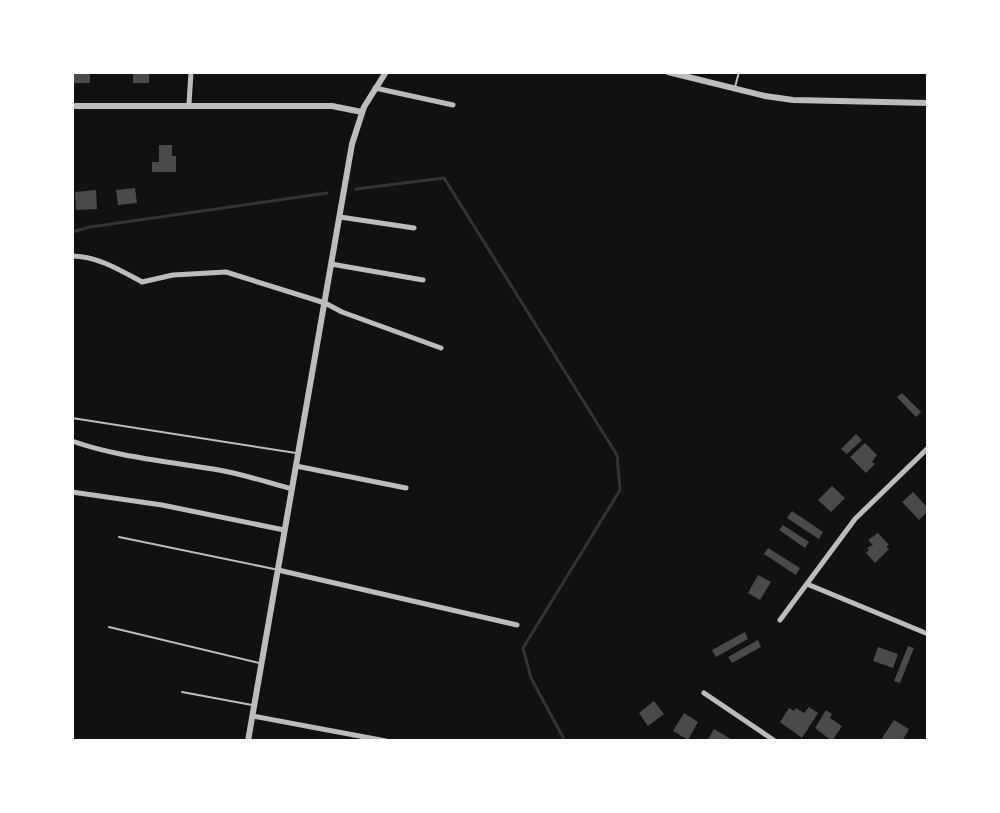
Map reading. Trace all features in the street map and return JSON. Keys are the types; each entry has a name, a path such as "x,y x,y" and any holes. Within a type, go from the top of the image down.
{"street":[{"path":"189,104 191,72"},
{"path":"248,741 352,144 362,112 386,72"},
{"path":"668,72 793,100 928,103"},
{"path":"375,88 453,105"},
{"path":"72,106 332,106 362,112"},
{"path":"340,217 414,228"},
{"path":"72,256 83,256 114,267 142,282 173,275 226,272 325,303 441,348"},
{"path":"331,264 423,280"},
{"path":"72,441 153,460 217,469 292,489"},
{"path":"780,620 855,519 928,448"},
{"path":"296,466 406,488"},
{"path":"72,492 162,505 284,530"},
{"path":"278,570 517,625"},
{"path":"806,584 928,634"},
{"path":"704,693 775,741"},
{"path":"253,716 386,741"}],"lane":[{"path":"735,89 739,72"},
{"path":"72,418 298,453"},
{"path":"119,537 278,570"},
{"path":"109,627 261,664"},
{"path":"182,692 254,706"}],"building":[{"path":"72,72 90,72 90,83 72,83"},
{"path":"133,72 149,72 149,83 133,83"},
{"path":"159,145 172,145 176,172 152,172 152,162 159,162"},
{"path":"135,188 137,203 118,205 116,190"},
{"path":"96,190 97,209 76,210 75,192"},
{"path":"902,393 921,412 916,417 897,397"},
{"path":"856,434 862,440 847,454 841,449"},
{"path":"865,443 877,455 872,462 875,464 866,473 850,457"},
{"path":"832,486 845,498 831,512 818,500"},
{"path":"913,492 928,508 919,520 902,502"},
{"path":"792,511 823,532 819,539 787,518"},
{"path":"783,525 809,542 805,548 779,530"},
{"path":"878,533 889,549 875,563 866,553 867,548 873,545 868,540"},
{"path":"768,548 800,568 796,575 764,554"},
{"path":"758,575 771,582 760,600 748,593"},
{"path":"745,632 748,639 716,657 712,650"},
{"path":"758,640 761,647 732,663 728,657"},
{"path":"908,646 914,648 900,683 894,681"},
{"path":"878,647 898,654 893,668 873,661"},
{"path":"654,701 664,714 648,726 639,713"},
{"path":"809,707 818,713 802,738 780,722 789,708 804,713"},
{"path":"826,710 832,714 830,718 842,726 832,741 815,728"},
{"path":"684,713 698,722 688,740 673,731"},
{"path":"894,720 909,729 902,741 880,741"},
{"path":"714,729 734,741 707,741"}],"waterway":[{"path":"356,189 444,178 617,455 620,490 523,648 531,678 565,741"},
{"path":"72,232 327,193"}]}
